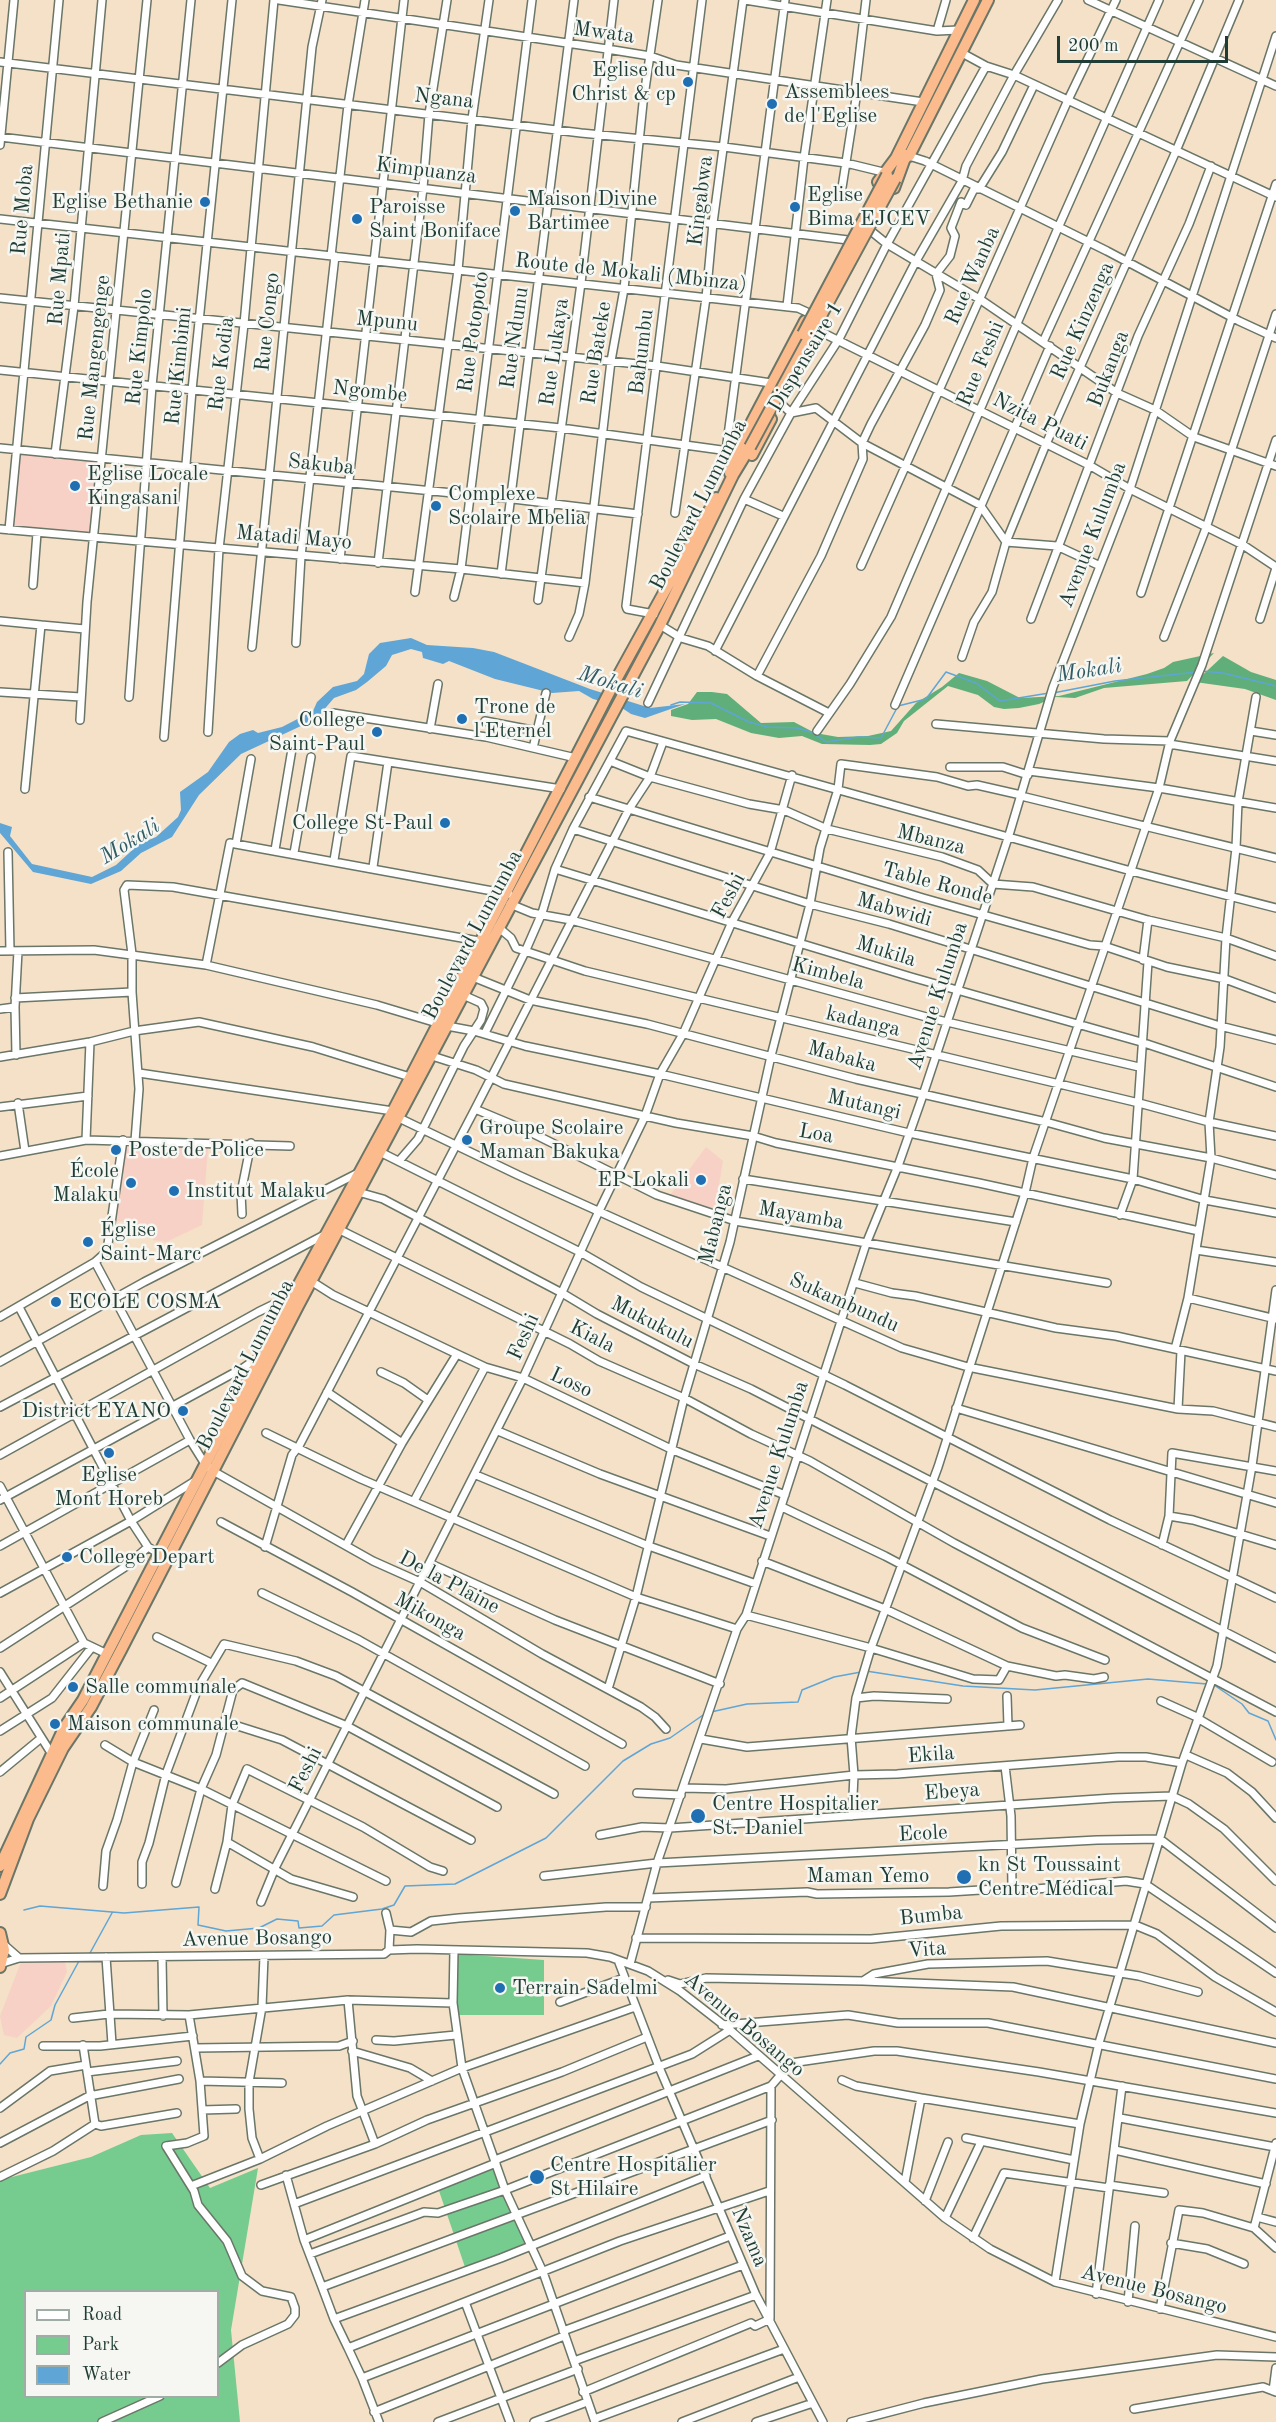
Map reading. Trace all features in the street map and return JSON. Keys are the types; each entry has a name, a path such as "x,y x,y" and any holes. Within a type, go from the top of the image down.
{"highway":[{"name":"Boulevard Lumumba","path":"905,155 923,102 974,0"},
{"name":"Boulevard Lumumba","path":"0,1894 54,1757 91,1707 121,1650 253,1382 297,1298 380,1152 410,1077 460,992 479,941 510,898 654,614 748,446 889,175 905,155 962,53 988,0"},
{"path":"731,475 751,458 896,184 905,155"},
{"path":"731,475 731,452 848,240 889,175"},
{"name":"Boulevard Lumumba","path":"617,690 660,625 731,475"},
{"name":"Boulevard Lumumba","path":"460,992 472,977 498,927 555,788 608,708"},
{"name":"Boulevard Lumumba","path":"253,1382 262,1355 297,1298 311,1281 358,1173 432,1056 442,1025"},
{"name":"Boulevard Lumumba","path":"0,1866 107,1649 197,1480 209,1468"},
{"path":"107,1649 121,1650"},
{"path":"0,1933 2,1944 0,1965"}],"street":[{"path":"0,145 3,63 14,0"},
{"name":"Rue Moba","path":"9,530 59,0"},
{"name":"Rue Mpati","path":"55,454 74,306 102,0"},
{"name":"Rue Mangengenge","path":"80,720 93,537 118,310 147,0"},
{"name":"Rue Kimpolo","path":"129,697 152,386 191,0"},
{"name":"Rue Kimbimi","path":"164,737 192,390 232,0"},
{"name":"Rue Kodia","path":"208,732 219,549 244,324 274,0"},
{"name":"Mwata","path":"279,0 321,3 401,20 607,49 650,56 693,67 923,102"},
{"path":"296,643 301,556 327,333 340,178 348,105 365,0"},
{"path":"340,559 404,0"},
{"path":"378,562 423,188 429,114 447,0"},
{"path":"415,592 458,270 472,119 489,0"},
{"name":"Rue Potopoto","path":"454,597 461,569 471,495 532,0"},
{"name":"Rue Ndunu","path":"501,574 513,499 520,424 574,0"},
{"name":"Rue Lukaya","path":"538,600 581,283 614,0"},
{"name":"Rue Bateke","path":"569,637 579,614 585,583 601,434 624,289 658,0"},
{"name":"Bahumbu","path":"654,614 626,608 702,0"},
{"path":"744,0 785,4 937,31 959,30"},
{"name":"Kingabwa","path":"675,513 706,298 713,223 744,0"},
{"path":"787,306 804,158 827,0"},
{"path":"841,194 856,92 866,0"},
{"path":"937,31 946,0"},
{"path":"715,651 832,420 869,354 916,261 962,181 966,166 1014,75 1058,0"},
{"path":"1088,0 1276,86"},
{"name":"Rue Wanba","path":"861,566 1068,100 1116,0"},
{"name":"Rue Feshi","path":"817,731 891,617 1016,324 1159,0"},
{"path":"895,705 1014,428 1088,243 1140,134 1199,0"},
{"name":"Rue Kinzenga","path":"962,657 974,622 992,592 1006,542 1046,444 1176,151 1239,0"},
{"name":"Rue Congo","path":"252,647 306,100 312,47 321,3"},
{"path":"731,452 735,379 744,302 785,4"},
{"name":"Avenue Kulumba","path":"630,1964 657,1863 716,1697 737,1629 746,1615 866,1244 898,1166 923,1095 1009,835 1053,687 1098,565 1130,489 1276,36"},
{"path":"962,53 986,66 1014,75 1232,175 1274,197"},
{"name":"Ngana","path":"3,63 558,130 724,147 846,163 889,175"},
{"name":"Dispensaire 1","path":"648,703 681,638 744,499 791,413 839,339 887,244 986,66"},
{"path":"936,274 950,256 956,236 951,228 961,202 966,205 974,189 979,189 1002,152 1034,85"},
{"name":"Kimpuanza","path":"0,137 848,240"},
{"path":"905,155 979,189 1273,336"},
{"name":"Bukanga","path":"1031,619 1117,393 1189,224 1210,166"},
{"path":"1141,593 1274,197 1276,184"},
{"name":"Route de Mokali (Mbinza)","path":"0,219 787,306 809,313"},
{"path":"871,231 887,244 981,300 1117,393 1155,410 1194,437 1276,466"},
{"path":"757,676 821,556 863,459 862,443 940,290 936,274"},
{"name":"Mpunu","path":"0,298 657,366 771,383"},
{"path":"809,313 817,330"},
{"path":"1164,637 1206,528 1230,450 1273,336 1276,314"},
{"name":"Nzita Puati","path":"817,330 1089,465 1130,489 1243,545 1276,567"},
{"name":"Ngombe","path":"0,370 561,428 731,452"},
{"path":"780,402 791,413 816,408 862,443 906,464 980,505 1006,542 1057,546 1098,565"},
{"path":"852,1816 854,1775 851,1737 856,1698 871,1648 948,1437 1034,1158 1116,909 1159,788 1169,742 1210,640 1276,440"},
{"name":"Sakuba","path":"0,448 348,485 513,499 638,514"},
{"path":"744,499 783,516"},
{"name":"Matadi Mayo","path":"0,530 93,537 179,547 461,569 585,583"},
{"path":"33,585 37,533"},
{"path":"1260,619 1276,567"},
{"path":"0,628 0,621 85,628"},
{"path":"25,789 41,625"},
{"path":"660,625 681,638 700,642 757,676 829,713"},
{"path":"430,729 438,684"},
{"path":"0,692 81,697"},
{"path":"532,748 546,693"},
{"path":"1178,1409 1178,1350 1211,1158 1209,1122 1225,979 1229,895 1236,848 1238,802 1256,697"},
{"path":"333,713 430,729 576,758"},
{"path":"485,721 537,731"},
{"path":"936,724 1040,734 1169,742 1276,761"},
{"path":"485,1033 542,913 555,869 573,829 626,731 1009,835 1131,871 1276,908"},
{"path":"1251,731 1276,735"},
{"path":"265,1547 288,1468 297,1449 629,809 650,777 663,742"},
{"path":"275,850 292,749"},
{"path":"294,853 311,757"},
{"path":"334,860 350,758 555,788"},
{"path":"206,965 251,759"},
{"name":"Mbanza","path":"610,761 650,777 749,804 784,810 827,829 942,857 978,870 993,884"},
{"path":"373,867 388,762"},
{"name":"Mabanga","path":"608,1689 636,1597 646,1545 674,1450 684,1398 735,1221 771,1056 783,1019 842,764 937,777 968,786 976,785 1021,795"},
{"path":"950,767 1003,767 1028,773 1159,788 1276,808"},
{"name":"Feshi","path":"261,1902 292,1834 524,1378 598,1211 645,1116 660,1074 683,1034 697,997 717,960 732,922 770,853 784,810 792,775"},
{"path":"1021,795 1276,858"},
{"name":"Table Ronde","path":"589,798 817,867 1090,945 1104,946 1146,961 1225,979 1276,998"},
{"name":"Mabwidi","path":"573,829 810,904 889,924 1220,1026 1276,1040"},
{"name":"Kimbela","path":"233,844 373,867 510,898 532,913 571,920 791,981 1139,1067"},
{"path":"8,852 14,951 16,1054"},
{"name":"Mukila","path":"555,869 957,990 1141,1042 1276,1087"},
{"path":"135,1141 139,1073 134,1031 132,954 124,890 129,884 173,887 479,941"},
{"path":"993,884 1033,887 1148,920 1226,938 1276,956"},
{"path":"1120,1215 1133,1179 1148,920"},
{"name":"kadanga","path":"498,927 511,938 516,948 550,961 935,1056 1276,1136"},
{"name":"Mutangi","path":"0,951 94,950 206,965 377,1005 442,1025 485,1033 509,1041 909,1133 1133,1179 1205,1200 1276,1213"},
{"name":"Mabaka","path":"472,977 530,1000 683,1034 1104,1138 1136,1143 1182,1155 1211,1158 1276,1175"},
{"path":"15,998 132,992"},
{"path":"399,1161 424,1129 484,1009 481,1004 460,992"},
{"path":"0,1009 15,1007"},
{"path":"0,1057 189,1022 212,1024 313,1047 410,1077"},
{"path":"86,1140 90,1042"},
{"name":"Loa","path":"432,1056 504,1084 645,1116 898,1166 1199,1231"},
{"name":"Sukambundu","path":"139,1073 396,1114 598,1211 902,1348 968,1367 1178,1409 1213,1411 1276,1427"},
{"path":"0,1107 88,1096"},
{"path":"18,1103 25,1151"},
{"name":"Mayamba","path":"475,1109 617,1173 657,1195 735,1221 1107,1283"},
{"path":"0,1156 86,1140 251,1143 290,1146"},
{"path":"0,1317 95,1262 106,1250 123,1140"},
{"path":"242,1214 241,1193 251,1143"},
{"path":"380,1152 580,1252 641,1287 706,1317 1162,1545 1232,1575 1276,1598"},
{"path":"0,1362 114,1298 358,1173"},
{"path":"744,1179 1016,1222"},
{"name":"Mukukulu","path":"358,1192 383,1199 694,1364 751,1389 1222,1633 1276,1658"},
{"path":"0,1407 133,1335 333,1233"},
{"name":"Kiala","path":"333,1233 544,1331 599,1361 684,1398 919,1521 954,1543 1212,1684 1233,1688 1276,1712"},
{"path":"1196,1250 1276,1262"},
{"path":"95,1262 171,1406 209,1468"},
{"name":"Loso","path":"311,1281 458,1354 485,1366 524,1378 674,1450 785,1495"},
{"path":"855,1283 1276,1371"},
{"path":"1055,2282 1080,2124 1099,2043 1182,1763 1212,1684 1252,1466 1276,1290"},
{"path":"0,1455 152,1371 297,1298"},
{"path":"1188,1298 1273,1319"},
{"path":"19,1306 131,1521 148,1547 158,1553"},
{"path":"346,1545 402,1443 458,1354"},
{"path":"3,1499 243,1368 262,1355"},
{"path":"414,1501 485,1366"},
{"path":"381,1372 404,1383 428,1400"},
{"path":"327,1392 402,1443"},
{"path":"956,1408 1054,1439 1173,1470 1276,1503"},
{"path":"498,1431 600,1474 770,1536"},
{"path":"266,1433 378,1487 453,1517 636,1597 737,1629"},
{"path":"0,1546 190,1440"},
{"path":"1162,1545 1173,1470 1170,1462 1174,1452 1276,1471"},
{"name":"De la Plaine","path":"209,1468 346,1545 420,1582 542,1654 608,1689 655,1717 666,1729"},
{"path":"476,1475 646,1545 756,1584"},
{"path":"0,1593 131,1521 197,1480"},
{"path":"0,1486 3,1499 24,1532 84,1643 97,1651 107,1649"},
{"path":"782,1507 902,1565 1022,1628 1105,1660"},
{"path":"1168,1516 1193,1520 1276,1545"},
{"name":"Mikonga","path":"221,1522 622,1744"},
{"path":"0,1648 125,1568 148,1547"},
{"path":"762,1562 885,1609 1007,1666 1056,1676 1094,1679 1104,1677"},
{"path":"430,1564 555,1620 697,1672 720,1684"},
{"path":"262,1593 383,1653 585,1767"},
{"path":"746,1615 871,1648 973,1679 999,1680 1007,1666"},
{"path":"157,1637 211,1662"},
{"path":"0,1698 84,1643"},
{"path":"142,1884 142,1862 166,1774 198,1688 211,1662 224,1644 319,1669 365,1690 554,1794"},
{"path":"0,1731 52,1698 92,1647"},
{"path":"0,1672 24,1715 54,1757"},
{"path":"176,1883 201,1789 216,1755 233,1690 242,1683 347,1726 497,1807"},
{"path":"856,1698 874,1696 947,1699"},
{"path":"1007,1696 1008,1726"},
{"path":"1161,1701 1199,1718 1272,1762"},
{"path":"103,1886 106,1851 133,1762 147,1722 154,1710"},
{"path":"225,1722 282,1740 471,1840"},
{"path":"701,1739 747,1747 1020,1725"},
{"path":"0,1772 40,1739"},
{"path":"105,1745 133,1762 201,1789 386,1881"},
{"path":"1186,1755 1227,1773 1252,1792 1276,1818"},
{"name":"Ekila","path":"637,1793 726,1790 854,1775 1126,1756 1182,1763"},
{"path":"1005,1766 1011,1816 1012,1888"},
{"path":"215,1889 227,1842 232,1805 247,1769 310,1799 430,1867 444,1871"},
{"path":"1172,1796 1189,1804 1224,1829 1276,1881"},
{"name":"Ebeya","path":"600,1835 642,1827 670,1828 1172,1796"},
{"path":"1160,1839 1276,1928"},
{"name":"Ecole","path":"543,1876 657,1863 1097,1840 1160,1839"},
{"path":"227,1842 291,1879 353,1898"},
{"name":"Maman Yemo","path":"648,1898 807,1892 817,1894 1036,1889 1118,1881 1145,1884 1276,1973"},
{"path":"390,1930 411,1932 431,1921 450,1919 606,1907 646,1907"},
{"path":"387,1914 390,1930 389,1950"},
{"name":"Bumba","path":"636,1938 871,1939 1001,1926 1134,1925 1157,1934 1215,1977 1276,2012"},
{"path":"2,1944 19,1958"},
{"name":"Avenue Bosango","path":"19,1958 384,1954 389,1950 454,1950 587,1953 618,1960 660,1977 730,2030 945,2218 973,2238 1029,2271 1055,2282 1096,2294 1276,2337"},
{"path":"454,1950 453,2002 462,2068 487,2132 505,2190 543,2272 594,2421 784,2349"},
{"path":"260,2159 252,2138 249,2082 262,2007 264,1956"},
{"path":"106,1957 112,2044"},
{"path":"162,1957 163,2016"},
{"path":"0,1965 19,1958"},
{"name":"Nzama","path":"618,1960 634,2007 756,2295 823,2422"},
{"name":"Vita","path":"660,1977 680,1984 706,1978 862,1982 874,1974 906,1967 1058,1961 1198,1992"},
{"path":"560,2002 624,1978"},
{"path":"862,1982 1013,1987 1276,2043"},
{"path":"73,2018 109,2014 163,2016 348,2000 453,2002"},
{"path":"348,2000 357,2096 375,2144"},
{"path":"191,2186 260,2159 327,2126 462,2068 634,2007"},
{"path":"189,2014 200,2081 204,2136 188,2143 166,2146 191,2186 198,2205 226,2241 242,2276 262,2291 291,2297 296,2308 288,2324 242,2345 219,2362"},
{"path":"722,2025 848,2015 898,2023 1010,2025 1276,2079"},
{"path":"294,2204 659,2067 707,2047 730,2030"},
{"path":"376,2040 394,2041 456,2035"},
{"path":"43,2046 112,2044 193,2036"},
{"path":"261,2185 375,2144 476,2102 562,2072 647,2037"},
{"path":"195,2048 339,2046 353,2041"},
{"path":"82,2045 95,2124"},
{"path":"309,2254 424,2212 438,2213 505,2190 683,2123 771,2086 779,2074 791,2063 886,2050 1090,2080 1276,2113"},
{"path":"352,2051 410,2068 432,2081"},
{"path":"304,2240 758,2056"},
{"path":"0,2108 50,2071 177,2061"},
{"path":"0,2143 89,2096 179,2079"},
{"path":"842,2080 856,2086 1080,2124"},
{"path":"200,2081 282,2084"},
{"path":"583,2392 751,2323 755,2326 770,2319 771,2086"},
{"path":"1096,2294 1120,2118 1122,2086"},
{"path":"905,2182 921,2098"},
{"path":"202,2110 236,2109"},
{"path":"95,2124 101,2126 177,2113"},
{"path":"1120,2118 1275,2145 1254,2228"},
{"path":"322,2287 772,2120"},
{"path":"0,2177 53,2151 95,2124"},
{"path":"966,2138 1074,2160"},
{"path":"926,2201 948,2142"},
{"path":"945,2218 981,2142"},
{"path":"1115,2150 1266,2184"},
{"path":"973,2238 1004,2173 1164,2193"},
{"path":"286,2175 309,2254 334,2319 362,2378 379,2422"},
{"path":"334,2319 529,2246 706,2176"},
{"path":"348,2348 620,2241 718,2206 769,2191"},
{"path":"1160,2309 1177,2213 1183,2210 1254,2228 1276,2248"},
{"path":"1257,2217 1276,2222"},
{"path":"1128,2302 1135,2226"},
{"path":"362,2378 730,2236"},
{"path":"1171,2243 1207,2249 1244,2264"},
{"path":"374,2412 488,2367 563,2333 743,2265"},
{"path":"574,2361 756,2295"},
{"path":"465,2302 510,2422"},
{"path":"851,2422 924,2403 1042,2379 1217,2355 1276,2356"},
{"path":"1134,2409 1263,2387 1274,2391 1276,2368"},
{"path":"438,2422 578,2369"},
{"path":"682,2422 799,2377"},
{"path":"102,2422 157,2398"},
{"path":"534,2422 587,2402"},
{"path":"756,2422 813,2403"}],"shaded area":[{"path":"17,451 98,460 90,534 10,527"},
{"name":"Institut Malaku","path":"124,1145 208,1148 202,1225 166,1242 153,1240 154,1227 113,1220"},
{"name":"EP Lokali","path":"706,1147 723,1161 714,1215 668,1198"},
{"path":"65,1961 67,1972 51,2006 17,2038 4,2035 0,2016 21,1962"}],"green space":[{"path":"1214,653 1187,681 1104,688 1075,698 1055,697 1039,704 1019,708 994,707 978,695 948,686 904,721 897,733 881,744 822,744 802,736 779,738 751,733 716,719 692,720 671,716 671,710 688,704 697,692 712,692 727,694 761,723 794,722 815,733 838,737 868,736 891,731 916,703 959,673 987,681 1020,698 1059,696 1147,674 1173,662"},
{"path":"1223,656 1251,672 1276,680 1276,700 1245,689 1195,682"},
{"name":"Terrain Sadelmi","path":"456,1954 544,1960 544,2015 455,2015"},
{"path":"172,2133 210,2188 258,2168 231,2330 240,2422 0,2422 0,2180 91,2157 141,2135"},
{"path":"498,2162 526,2245 466,2270 437,2185"}],"water":[{"path":"411,638 427,645 494,652 590,689 650,708 685,704 645,718 631,714 619,706 593,699 579,691 552,693 495,679 449,661 443,664 423,658 422,652 411,649 392,655 386,666 367,682 356,690 334,698 316,719 241,754 199,795 172,837 141,853 121,871 91,884 33,872 0,833 0,823 12,827 10,836 32,864 92,877 116,865 139,844 156,837 178,817 181,810 180,792 208,772 229,742 240,734 253,730 258,733 282,727 313,711 317,702 333,687 357,681 364,674 369,654 380,643"}],"waterway":[{"name":"Mokali","path":"1202,671 1223,673 1276,686"},
{"name":"Mokali","path":"671,705 680,702 711,703 749,722 767,727 797,728 811,732 826,742 858,737 881,738 898,706 926,699 946,672 976,683 1000,701 1049,693"},
{"name":"Mokali","path":"1053,693 1115,681 1197,672"},
{"path":"866,1671 963,1686 1035,1690 1148,1679 1207,1684"},
{"path":"711,1712 747,1704 798,1702 802,1690 834,1677 861,1672"},
{"path":"1214,1685 1242,1704 1249,1713 1268,1721 1276,1740"},
{"path":"24,1910 40,1906 124,1913 199,1907 198,1925 226,1931 259,1928 277,1919 298,1921 299,1928 322,1926 334,1915 382,1909 394,1905 405,1886 455,1884 546,1838 623,1761 651,1744 670,1738 706,1713"},
{"path":"90,1953 112,1913"},
{"path":"0,2064 10,2053 24,2049 26,2037 51,2020 55,2005 79,1961"}],"place":[{"name":"Eglise du Christ & cp","path":"688,82"},
{"name":"Assemblees de l'Eglise","path":"772,104"},
{"name":"Eglise Bethanie","path":"205,202"},
{"name":"Eglise Bima EJCEV","path":"795,207"},
{"name":"Maison Divine Bartimee","path":"515,211"},
{"name":"Paroisse Saint Boniface","path":"357,219"},
{"name":"Eglise Locale Kingasani","path":"75,486"},
{"name":"Complexe Scolaire Mbelia","path":"436,506"},
{"name":"Trone de l'Eternel","path":"462,719"},
{"name":"College Saint-Paul","path":"377,732"},
{"name":"College St-Paul","path":"445,823"},
{"name":"Groupe Scolaire Maman Bakuka","path":"467,1140"},
{"name":"Poste de Police","path":"116,1150"},
{"name":"EP Lokali","path":"701,1180"},
{"name":"École Malaku","path":"131,1183"},
{"name":"Institut Malaku","path":"174,1191"},
{"name":"Église Saint-Marc","path":"88,1242"},
{"name":"ECOLE COSMA","path":"56,1302"},
{"name":"District EYANO","path":"183,1411"},
{"name":"Eglise Mont Horeb","path":"109,1453"},
{"name":"College Depart","path":"67,1557"},
{"name":"Salle communale","path":"73,1687"},
{"name":"Maison communale","path":"55,1724"},
{"name":"Centre Hospitalier St. Daniel","path":"698,1816"},
{"name":"kn St Toussaint Centre Médical","path":"964,1877"},
{"name":"Terrain Sadelmi","path":"500,1988"},
{"name":"Centre Hospitalier St Hilaire","path":"537,2177"}]}
